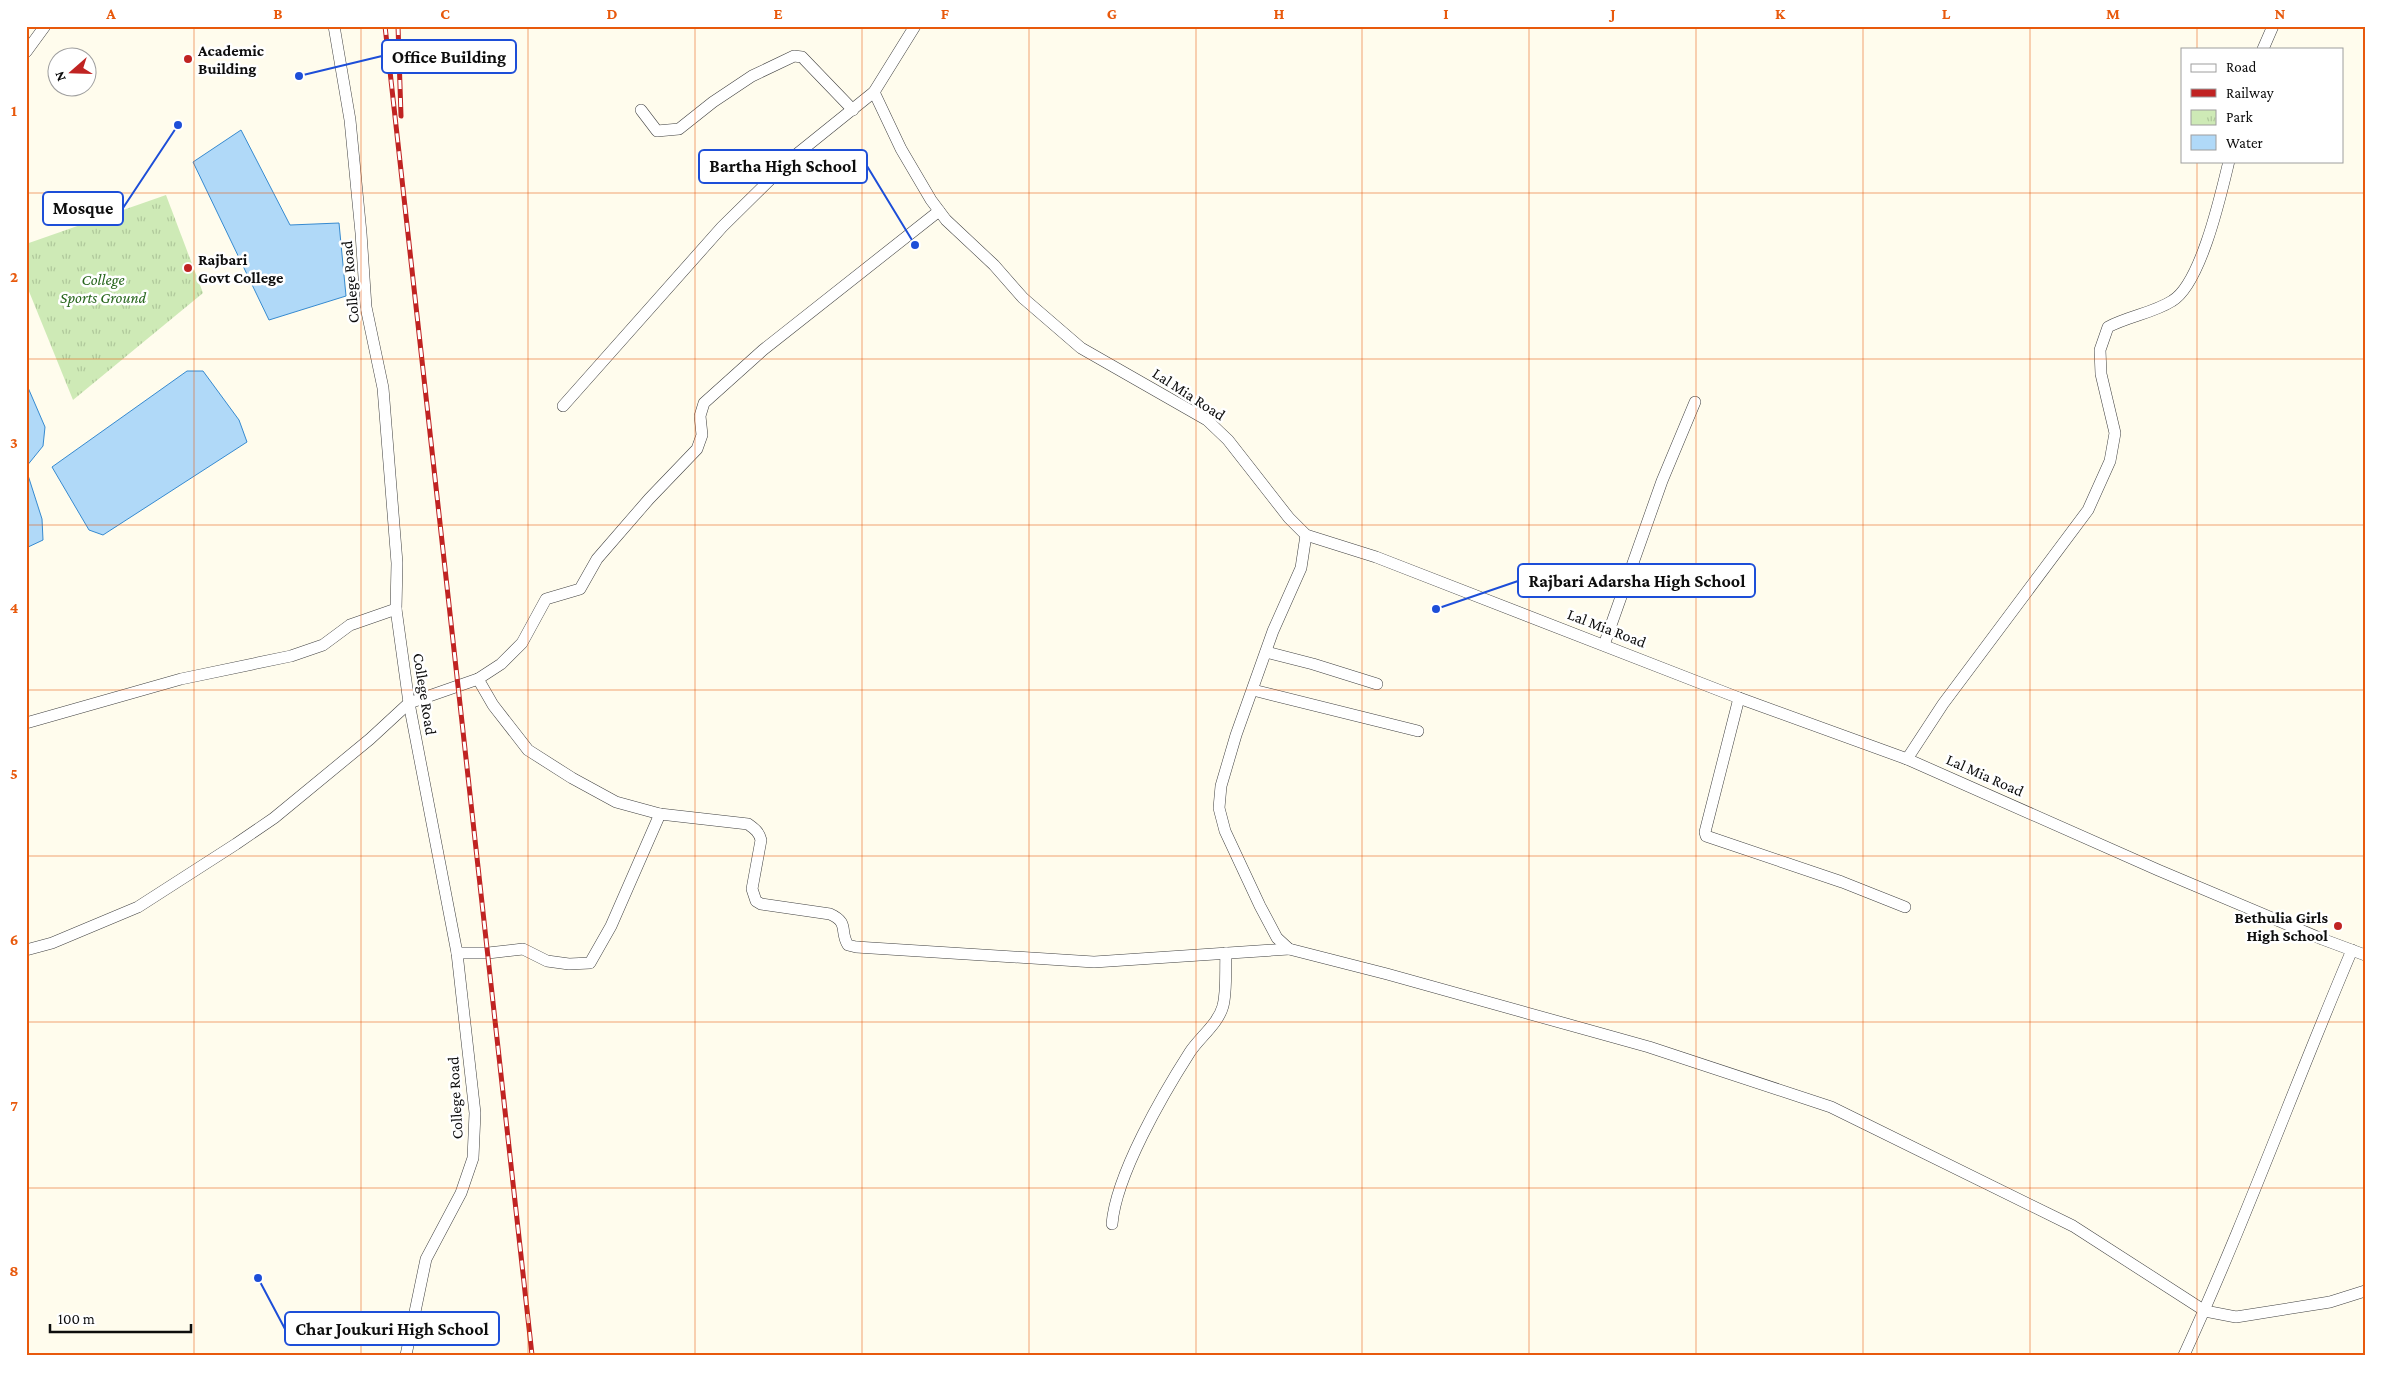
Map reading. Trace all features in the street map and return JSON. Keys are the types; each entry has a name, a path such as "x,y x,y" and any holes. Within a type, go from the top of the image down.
{"street":[{"path":"26,52 45,26"},
{"name":"College Road","path":"334,26 350,120 366,307 383,388 397,563 396,609 409,703 457,953 475,1113 473,1158 461,1193 426,1259 406,1355"},
{"path":"563,406 722,227 792,158 874,92 915,26"},
{"path":"2264,48 2273,26"},
{"path":"641,110 657,131 680,129 714,102 752,76 794,56 802,57 853,110"},
{"name":"Lal Mia Road","path":"874,92 901,149 939,211 1023,298 1081,348 1206,420 1228,440 1289,518 1306,535 1376,556 1739,698 1907,758 2158,870 2365,954"},
{"path":"1907,758 1943,704 2088,510 2110,461 2115,433 2101,374 2100,350 2108,327 2123,319 2174,300 2187,286 2205,246 2220,199 2229,162"},
{"path":"26,950 52,943 138,907 274,818 370,739 409,703 478,678 501,664 522,644 546,599 580,589 597,560 697,449 702,435 700,416 704,403 763,350 939,211"},
{"path":"1604,644 1662,481 1695,402"},
{"path":"1288,949 1277,938 1260,906 1225,831 1219,808 1221,786 1236,735 1272,631 1301,568 1306,535"},
{"path":"26,723 181,679 291,656 323,645 350,625 396,609"},
{"path":"1266,652 1377,684"},
{"path":"478,678 493,705 528,750 572,778 616,802 660,814 748,824 755,829 761,840 752,889 756,901 761,904 830,914 838,918 844,928 844,940 848,945 1094,962 1288,949 1438,988 1648,1047 1831,1107 2073,1226 2204,1311 2236,1317 2330,1302 2365,1291"},
{"path":"1253,690 1418,731"},
{"path":"1739,698 1705,832 1706,836 1842,882 1905,907"},
{"path":"457,953 523,949 547,961 569,964 590,963 611,926 660,814"},
{"path":"2184,1355 2261,1178 2304,1064 2352,950"},
{"path":"1112,1224 1114,1205 1120,1185 1145,1132 1177,1073 1193,1048 1214,1022 1223,1006 1226,952"}],"green space":[{"name":"College Sports Ground","path":"166,195 203,293 73,400 26,284 26,244"}],"water":[{"path":"241,130 290,225 339,223 346,296 269,320 193,162"},
{"path":"187,371 203,371 239,420 247,442 103,535 89,530 52,467"},
{"path":"26,383 45,427 43,446 26,467"},
{"path":"26,469 42,519 43,540 26,548"}],"railway":[{"path":"385,26 532,1355"},
{"path":"398,26 401,116"}],"place":[{"name":"Academic Building","path":"188,59"},
{"name":"Office Building","path":"299,76"},
{"name":"Mosque","path":"178,125"},
{"name":"Bartha High School","path":"915,245"},
{"name":"Rajbari Govt College","path":"188,268"},
{"name":"Rajbari Adarsha High School","path":"1436,609"},
{"name":"Bethulia Girls High School","path":"2338,926"},
{"name":"Char Joukuri High School","path":"258,1278"}]}
